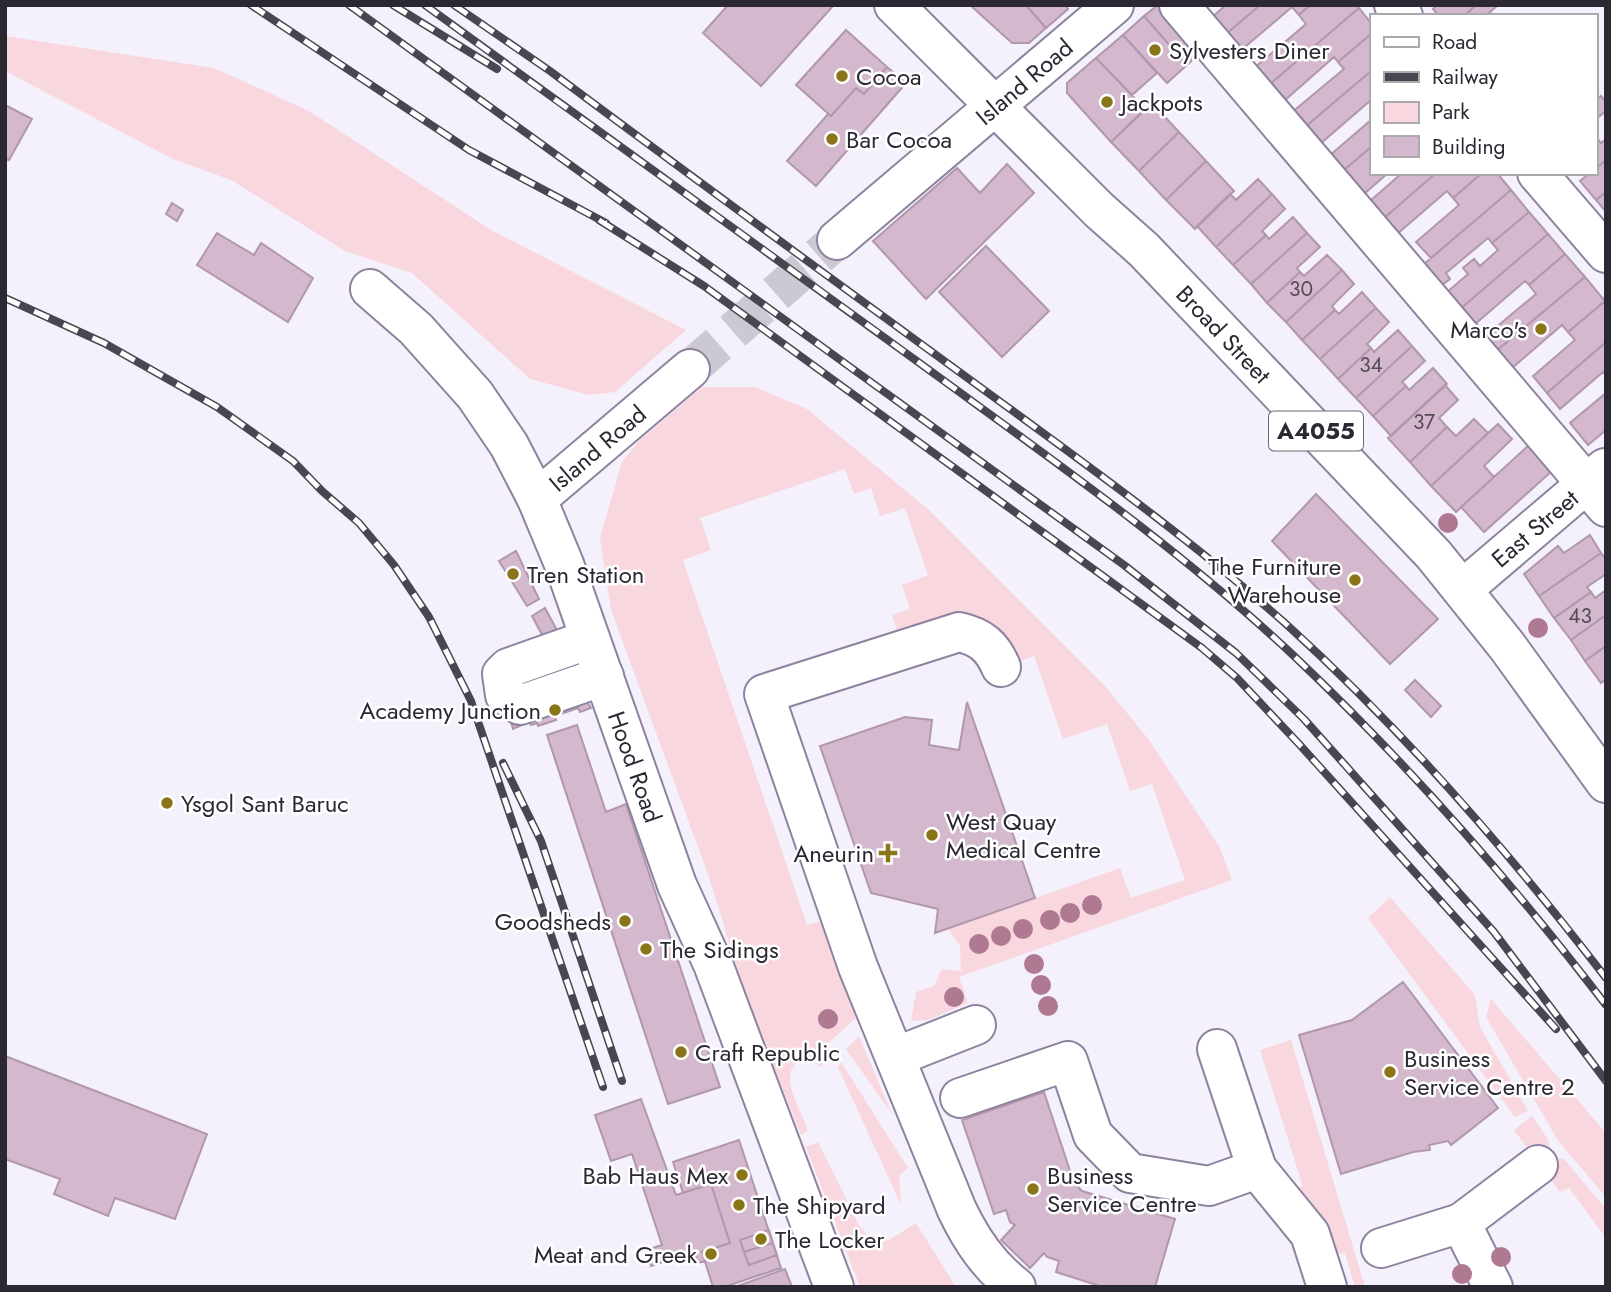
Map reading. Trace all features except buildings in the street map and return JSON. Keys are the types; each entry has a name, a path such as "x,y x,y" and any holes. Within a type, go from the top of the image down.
{"street":[{"name":"Broad Street","path":"894,5 1099,210 1144,250 1463,589 1606,783"},
{"name":"Island Road","path":"837,240 1114,5"},
{"path":"1180,5 1599,486"},
{"path":"1539,175 1606,253"},
{"name":"Hood Road","path":"370,289 416,329 475,395 509,445 537,499 604,676 677,885 713,964 834,1287"},
{"name":"Island Road","path":"537,499 690,369"},
{"name":"East Street","path":"1463,589 1599,486"},
{"path":"1001,667 995,652 979,637 959,632 764,694 858,967 970,1236 997,1272 1016,1287"},
{"path":"590,639 508,668 502,674 505,695 520,705 604,676"},
{"path":"895,1057 976,1025"},
{"path":"1217,1049 1257,1169 1310,1234 1323,1272"},
{"path":"960,1098 1068,1061 1093,1135 1130,1173 1209,1186 1257,1169"},
{"path":"1381,1248 1461,1223 1538,1165"},
{"path":"1461,1223 1493,1287"}],"green space":[{"path":"5,36 214,68 309,111 491,230 686,330 615,392 589,395 530,379 412,273 345,251 231,180 173,159 5,71"},
{"path":"702,387 755,387 807,409 929,510 1105,686 1149,740 1219,846 1232,880 959,977 968,1003 928,1020 911,1021 916,992 934,986 942,969 961,971 960,946 948,929 1120,868 1131,898 1185,880 1152,784 1130,791 1107,724 1063,739 1034,656 1014,663 898,634 892,615 910,609 902,585 928,575 905,508 880,516 871,488 854,494 845,469 700,518 711,550 683,560 807,925 824,920 863,1016 857,1017 826,1045 830,1048 821,1067 807,1058 797,1063 792,1070 791,1088 807,1127 807,1132 801,1135 745,994 709,877 611,610 600,538 622,462 639,441"},
{"path":"1390,897 1475,995 1480,1027 1528,1111 1515,1117 1368,918"},
{"path":"1491,999 1606,1133 1606,1197 1559,1142 1486,1017"},
{"path":"859,1036 892,1114 846,1049"},
{"path":"1291,1040 1365,1287 1355,1287 1345,1253 1338,1254 1314,1211 1284,1186 1228,1045 1237,1042 1277,1163 1292,1188 1303,1187 1260,1050"},
{"path":"841,1062 908,1168 899,1176 901,1205 838,1067"},
{"path":"1532,1116 1549,1141 1548,1152 1536,1160 1514,1130"},
{"path":"818,1142 859,1225 871,1240 889,1240 916,1223 956,1287 860,1287 806,1147"},
{"path":"1563,1158 1606,1209 1606,1238 1569,1188 1560,1192 1541,1166"}],"tunnel":[{"path":"690,369 837,240"}],"railway":[{"path":"251,5 469,150 606,223"},
{"path":"349,5 1124,565 1236,653 1304,719 1494,932 1606,1081"},
{"path":"393,5 497,69"},
{"path":"425,5 1020,436 1160,542 1251,617 1377,738 1457,824 1533,913 1606,1005"},
{"path":"454,5 550,71 1090,468 1248,591 1330,665 1414,750 1532,885 1606,978"},
{"path":"599,220 704,286 1202,648 1237,678 1299,744 1556,1029"},
{"path":"5,298 104,343 217,407 293,461 359,523 394,565 429,617 471,701 603,1087"},
{"path":"503,763 541,841 622,1081"}],"place":[{"name":"Sylvesters Diner","path":"1155,50"},
{"name":"Cocoa","path":"842,76"},
{"name":"Jackpots","path":"1107,102"},
{"name":"Bar Cocoa","path":"832,139"},
{"name":"Marco's","path":"1541,329"},
{"name":"Tren Station","path":"513,574"},
{"name":"The Furniture Warehouse","path":"1355,580"},
{"name":"Academy Junction","path":"555,710"},
{"name":"Ysgol Sant Baruc","path":"167,803"},
{"name":"West Quay Medical Centre","path":"932,835"},
{"name":"Aneurin","path":"888,853"},
{"name":"Goodsheds","path":"625,921"},
{"name":"The Sidings","path":"646,949"},
{"name":"Craft Republic","path":"681,1052"},
{"name":"Business Service Centre 2","path":"1390,1072"},
{"name":"Bab Haus Mex","path":"742,1175"},
{"name":"Business Service Centre","path":"1033,1189"},
{"name":"The Shipyard","path":"739,1205"},
{"name":"The Locker","path":"761,1239"},
{"name":"Meat and Greek","path":"711,1254"}]}
